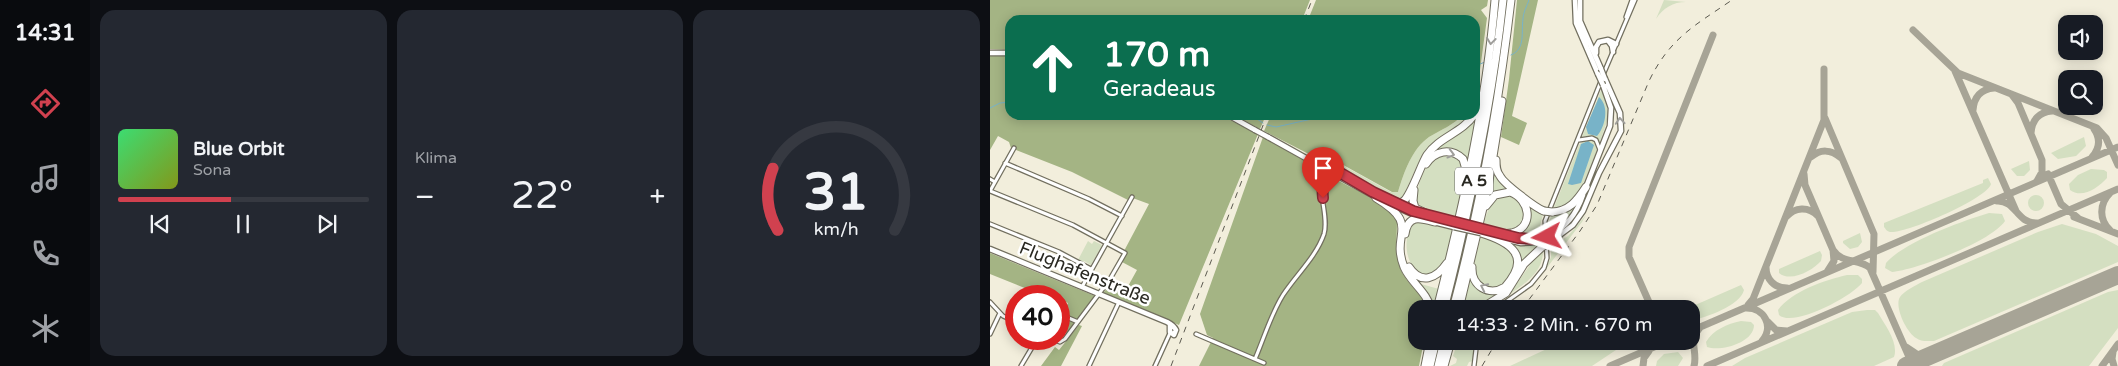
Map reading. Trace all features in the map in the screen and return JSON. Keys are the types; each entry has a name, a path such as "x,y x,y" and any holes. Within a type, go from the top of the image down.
{"highway":[{"path":"1480,109 1496,0"},
{"name":"A 5","path":"1446,300 1465,224 1485,127 1503,0"},
{"name":"A 5","path":"1455,300 1488,155 1505,53 1511,0"},
{"path":"1481,230 1496,147 1505,81 1505,53"},
{"path":"1480,99 1484,87"},
{"path":"1372,193 1397,202 1404,201 1409,195 1422,164 1431,150 1470,120"},
{"path":"1439,300 1466,187 1478,120"},
{"path":"1496,147 1496,165 1500,177 1532,206 1548,212 1560,211 1572,205 1586,187"},
{"path":"1436,220 1419,211 1413,201 1418,180 1430,158 1443,152 1459,155 1466,166 1466,187"},
{"path":"1462,300 1488,203 1497,194 1503,192 1518,196 1525,203 1527,218 1518,230 1506,234 1481,230"},
{"path":"1372,193 1393,209 1400,217 1403,263 1408,274 1428,300"},
{"path":"1436,220 1415,219 1408,223 1405,246 1408,264 1416,275 1430,278 1439,274 1450,259"},
{"path":"1473,256 1472,274 1481,288 1489,291 1499,290 1505,287 1512,278 1516,261 1513,248 1502,240 1481,230"},
{"path":"1495,300 1506,293 1524,264 1541,242 1558,237"},
{"path":"1425,366 1428,350"},
{"path":"1430,366 1434,350"},
{"path":"1438,366 1442,350"},
{"path":"1444,366 1449,350"}],"street":[{"path":"1550,239 1574,215 1610,126 1612,113 1603,85 1576,23 1576,0"},
{"path":"1558,237 1574,225 1583,211 1599,173 1621,131 1620,114 1580,21 1580,0"},
{"path":"1509,300 1531,284 1544,268 1547,258 1546,221 1633,0"},
{"path":"1597,60 1596,46 1599,42 1605,40 1616,44"},
{"path":"1605,40 1611,44 1612,52"},
{"path":"990,53 1005,53"},
{"path":"1237,120 1403,208 1436,220 1481,230 1521,243 1541,242"},
{"path":"1578,140 1587,137 1592,138 1597,143 1600,151"},
{"path":"1014,148 990,191 1073,225 1125,253 1110,280 1070,331"},
{"path":"1292,150 1319,166 1330,170"},
{"path":"1005,163 1089,198 1122,216"},
{"path":"1319,166 1325,178"},
{"path":"1255,359 1279,302 1314,254 1324,236 1326,220 1322,194 1325,178 1330,170"},
{"path":"990,179 995,182"},
{"path":"1082,287 1132,197"},
{"path":"990,224 1059,252 1091,269"},
{"name":"Flughafenstraße","path":"990,249 1170,323 1176,332 1174,335 1170,333"},
{"path":"990,302 1005,316"},
{"path":"1089,366 1119,302"},
{"path":"990,334 1000,313"},
{"path":"1070,319 1078,322"},
{"path":"1155,366 1170,333"},
{"path":"1196,334 1264,363"},
{"path":"1021,366 1030,350"},
{"path":"1474,366 1476,350"}],"green space":[{"path":"990,0 1310,0 1304,15 1005,15 1005,50 990,49"},
{"path":"1316,0 1488,0 1487,6 1481,10 1487,18 1480,70 1480,15 1310,15"},
{"path":"1517,0 1538,0 1512,116 1527,123 1519,145 1501,137"},
{"path":"1664,0 1686,2 1669,6 1656,19"},
{"path":"990,56 1005,56 1005,120 1230,120 1258,134 1179,325 1103,293 1114,281 1127,288 1137,270 1122,262 1127,252 1124,251 1149,204 1130,197 1128,200 1072,172 1011,148 1009,142 998,136 990,150"},
{"path":"1602,88 1607,104 1608,116 1599,144 1596,138 1582,137"},
{"path":"1243,120 1264,120 1260,129"},
{"path":"1269,120 1458,120 1429,137 1413,154 1398,192 1392,192 1336,161 1330,165 1264,131"},
{"path":"1458,120 1465,120 1428,148 1421,157 1402,199 1395,199 1378,193 1336,168 1337,162 1391,192 1398,192 1413,154 1429,137"},
{"path":"1471,120 1477,120 1468,165 1462,154 1431,155 1438,148"},
{"path":"1263,137 1319,169 1323,180 1327,182 1331,178 1337,180 1378,202 1392,214 1397,221 1397,248 1400,268 1406,279 1424,300 1408,300 1408,350 1422,350 1419,366 1199,366 1213,338 1207,335 1200,314"},
{"path":"2084,137 2086,146 2076,156 2058,159 2051,153"},
{"path":"1588,139 1594,142 1597,150 1580,192 1570,204 1553,210 1579,145"},
{"path":"1448,155 1458,159 1462,165 1464,181 1455,221 1433,215 1417,205 1416,200 1421,179 1428,165 1437,156"},
{"path":"2029,161 2030,170 2024,176 2017,176 2011,169"},
{"path":"1495,166 1508,190 1486,204"},
{"path":"2091,169 2104,170 2107,172 2107,178 2095,189 2085,193 2070,190 2069,184 2078,175"},
{"path":"1988,178 1991,184 1986,190 1962,206 1899,231 1890,232 1884,227 1884,223 1983,183 1983,180"},
{"path":"2036,195 2042,197 2044,203 2042,209 2036,211 2030,209 2028,203 2030,197"},
{"path":"1507,196 1513,198 1522,207 1524,213 1521,224 1510,231 1483,228 1490,207 1496,200"},
{"path":"1579,203 1563,226 1549,234 1551,215 1566,212"},
{"path":"1529,206 1543,214 1540,236 1526,238 1511,235 1522,230"},
{"path":"1989,213 2002,214 2005,221 1985,238 1934,261 1892,272 1885,268 1886,263 1894,255 1919,240 1964,221"},
{"path":"1586,215 1546,269 1551,257 1551,246 1568,236"},
{"path":"1417,222 1453,230 1445,261 1437,271 1428,275 1421,274 1414,268 1409,259 1407,236 1412,223"},
{"path":"2062,224 2096,234 2118,246 2118,262 1934,341 1920,340 1908,330 1902,319 1899,306 1900,297 1907,291 1922,282 2038,232"},
{"path":"1860,233 1862,242 1858,247 1850,249 1843,243 1843,241"},
{"path":"1481,236 1501,244 1513,256 1515,263 1513,271 1508,279 1498,288 1483,287 1476,273 1475,262"},
{"path":"1088,241 1092,244 1094,241 1102,245 1091,265 1078,260"},
{"path":"1507,242 1524,245 1542,244 1529,255 1510,285 1501,295 1491,300 1463,300 1470,273 1474,283 1498,292 1518,266"},
{"path":"1543,251 1540,265 1532,277 1509,295 1534,259"},
{"path":"1820,251 1822,255 1821,261 1813,268 1790,277 1779,273 1779,269"},
{"path":"990,253 1068,285 1017,285 990,274"},
{"path":"1405,263 1417,277 1439,275 1429,282 1422,280 1421,284 1439,289 1437,300 1427,300"},
{"path":"1847,275 1858,275 1862,279 1862,283 1835,303 1809,314 1796,317 1786,318 1779,315 1778,310 1784,303 1800,292 1819,283"},
{"path":"1741,285 1744,290 1741,296 1729,306 1700,318 1700,303"},
{"path":"1070,286 1095,296 1070,329"},
{"path":"2118,290 2118,328 2089,366 1942,366 1944,363 2108,292"},
{"path":"1875,310 1878,313 1895,346 1894,357 1874,366 1732,366 1745,358 1852,312"},
{"path":"1741,321 1751,322 1754,325 1753,331 1743,341 1728,347 1707,347 1706,342 1716,331"},
{"path":"1079,325 1082,326 1070,349 1070,336"},
{"path":"1053,350 1069,350 1061,366 1041,366"},
{"path":"1455,350 1473,350 1473,361 1469,362 1467,366 1450,366 1456,363 1457,359 1453,356"},
{"path":"1545,350 1616,350 1592,366 1510,366"},
{"path":"1678,352 1683,358 1678,366 1656,366 1657,361 1664,354"}],"water":[{"path":"1599,97 1604,106 1605,117 1602,128 1597,136 1588,134 1586,127"},
{"path":"1588,141 1594,145 1581,183 1568,184 1581,144"}],"waterway":[{"path":"1511,55 1519,49 1521,44 1523,17 1529,0"},
{"path":"1480,64 1485,62"},
{"path":"990,108 1005,102"},
{"path":"1258,120 1263,123"},
{"path":"1267,125 1276,127 1308,120"}],"taxiway":[{"path":"1913,30 1958,73 2097,128 2106,138 2118,165"},
{"path":"1648,300 1629,257 1629,247 1713,35"},
{"path":"1748,305 1753,299 1824,120 1824,69"},
{"path":"1955,71 2016,211"},
{"path":"1973,110 1979,94 1994,88"},
{"path":"2012,95 2018,103 2042,160 2042,172 2037,181"},
{"path":"2031,133 2037,117 2052,111"},
{"path":"1825,118 1874,234 1873,272"},
{"path":"2092,157 2099,143 2094,129"},
{"path":"1700,327 2118,147"},
{"path":"1811,157 1826,151 1841,158"},
{"path":"1804,174 1805,185 1833,250"},
{"path":"2048,174 2061,204 2078,218"},
{"path":"1707,366 2118,189"},
{"path":"2110,193 2102,207 2102,217 2110,230"},
{"path":"1997,201 2008,204 2025,220 2037,223"},
{"path":"1786,217 1793,211 1802,209 1806,209 1818,216"},
{"path":"2074,217 2118,234"},
{"path":"1827,272 1834,261 1833,250 1841,257 1870,268 1913,366"},
{"path":"1766,267 1769,279 1775,285 1787,288"},
{"path":"2106,280 2118,274"},
{"path":"2071,295 2099,284 2118,281"},
{"path":"1745,308 1758,311 1766,319 1766,336 1762,341"},
{"path":"1767,321 1776,330 1787,331"},
{"path":"2102,366 2118,344"},
{"path":"1906,347 1918,355 1933,355"},
{"path":"1610,366 1647,350"},
{"path":"1694,350 1694,366"},
{"path":"1643,366 1644,358 1649,351"},
{"path":"2113,352 2114,366"},
{"path":"1922,366 1932,355"}],"runway":[{"path":"1906,366 2118,275"}],"railway":[{"path":"1306,15 1312,0"},
{"path":"1529,300 1597,205 1649,81 1665,54 1684,34 1732,0"},
{"path":"1171,366 1265,120"},
{"path":"1482,366 1492,350"}],"route":[{"path":"1323,198 1322,189 1325,176 1332,168 1403,208 1425,216 1518,238 1533,239 1547,237"}]}
